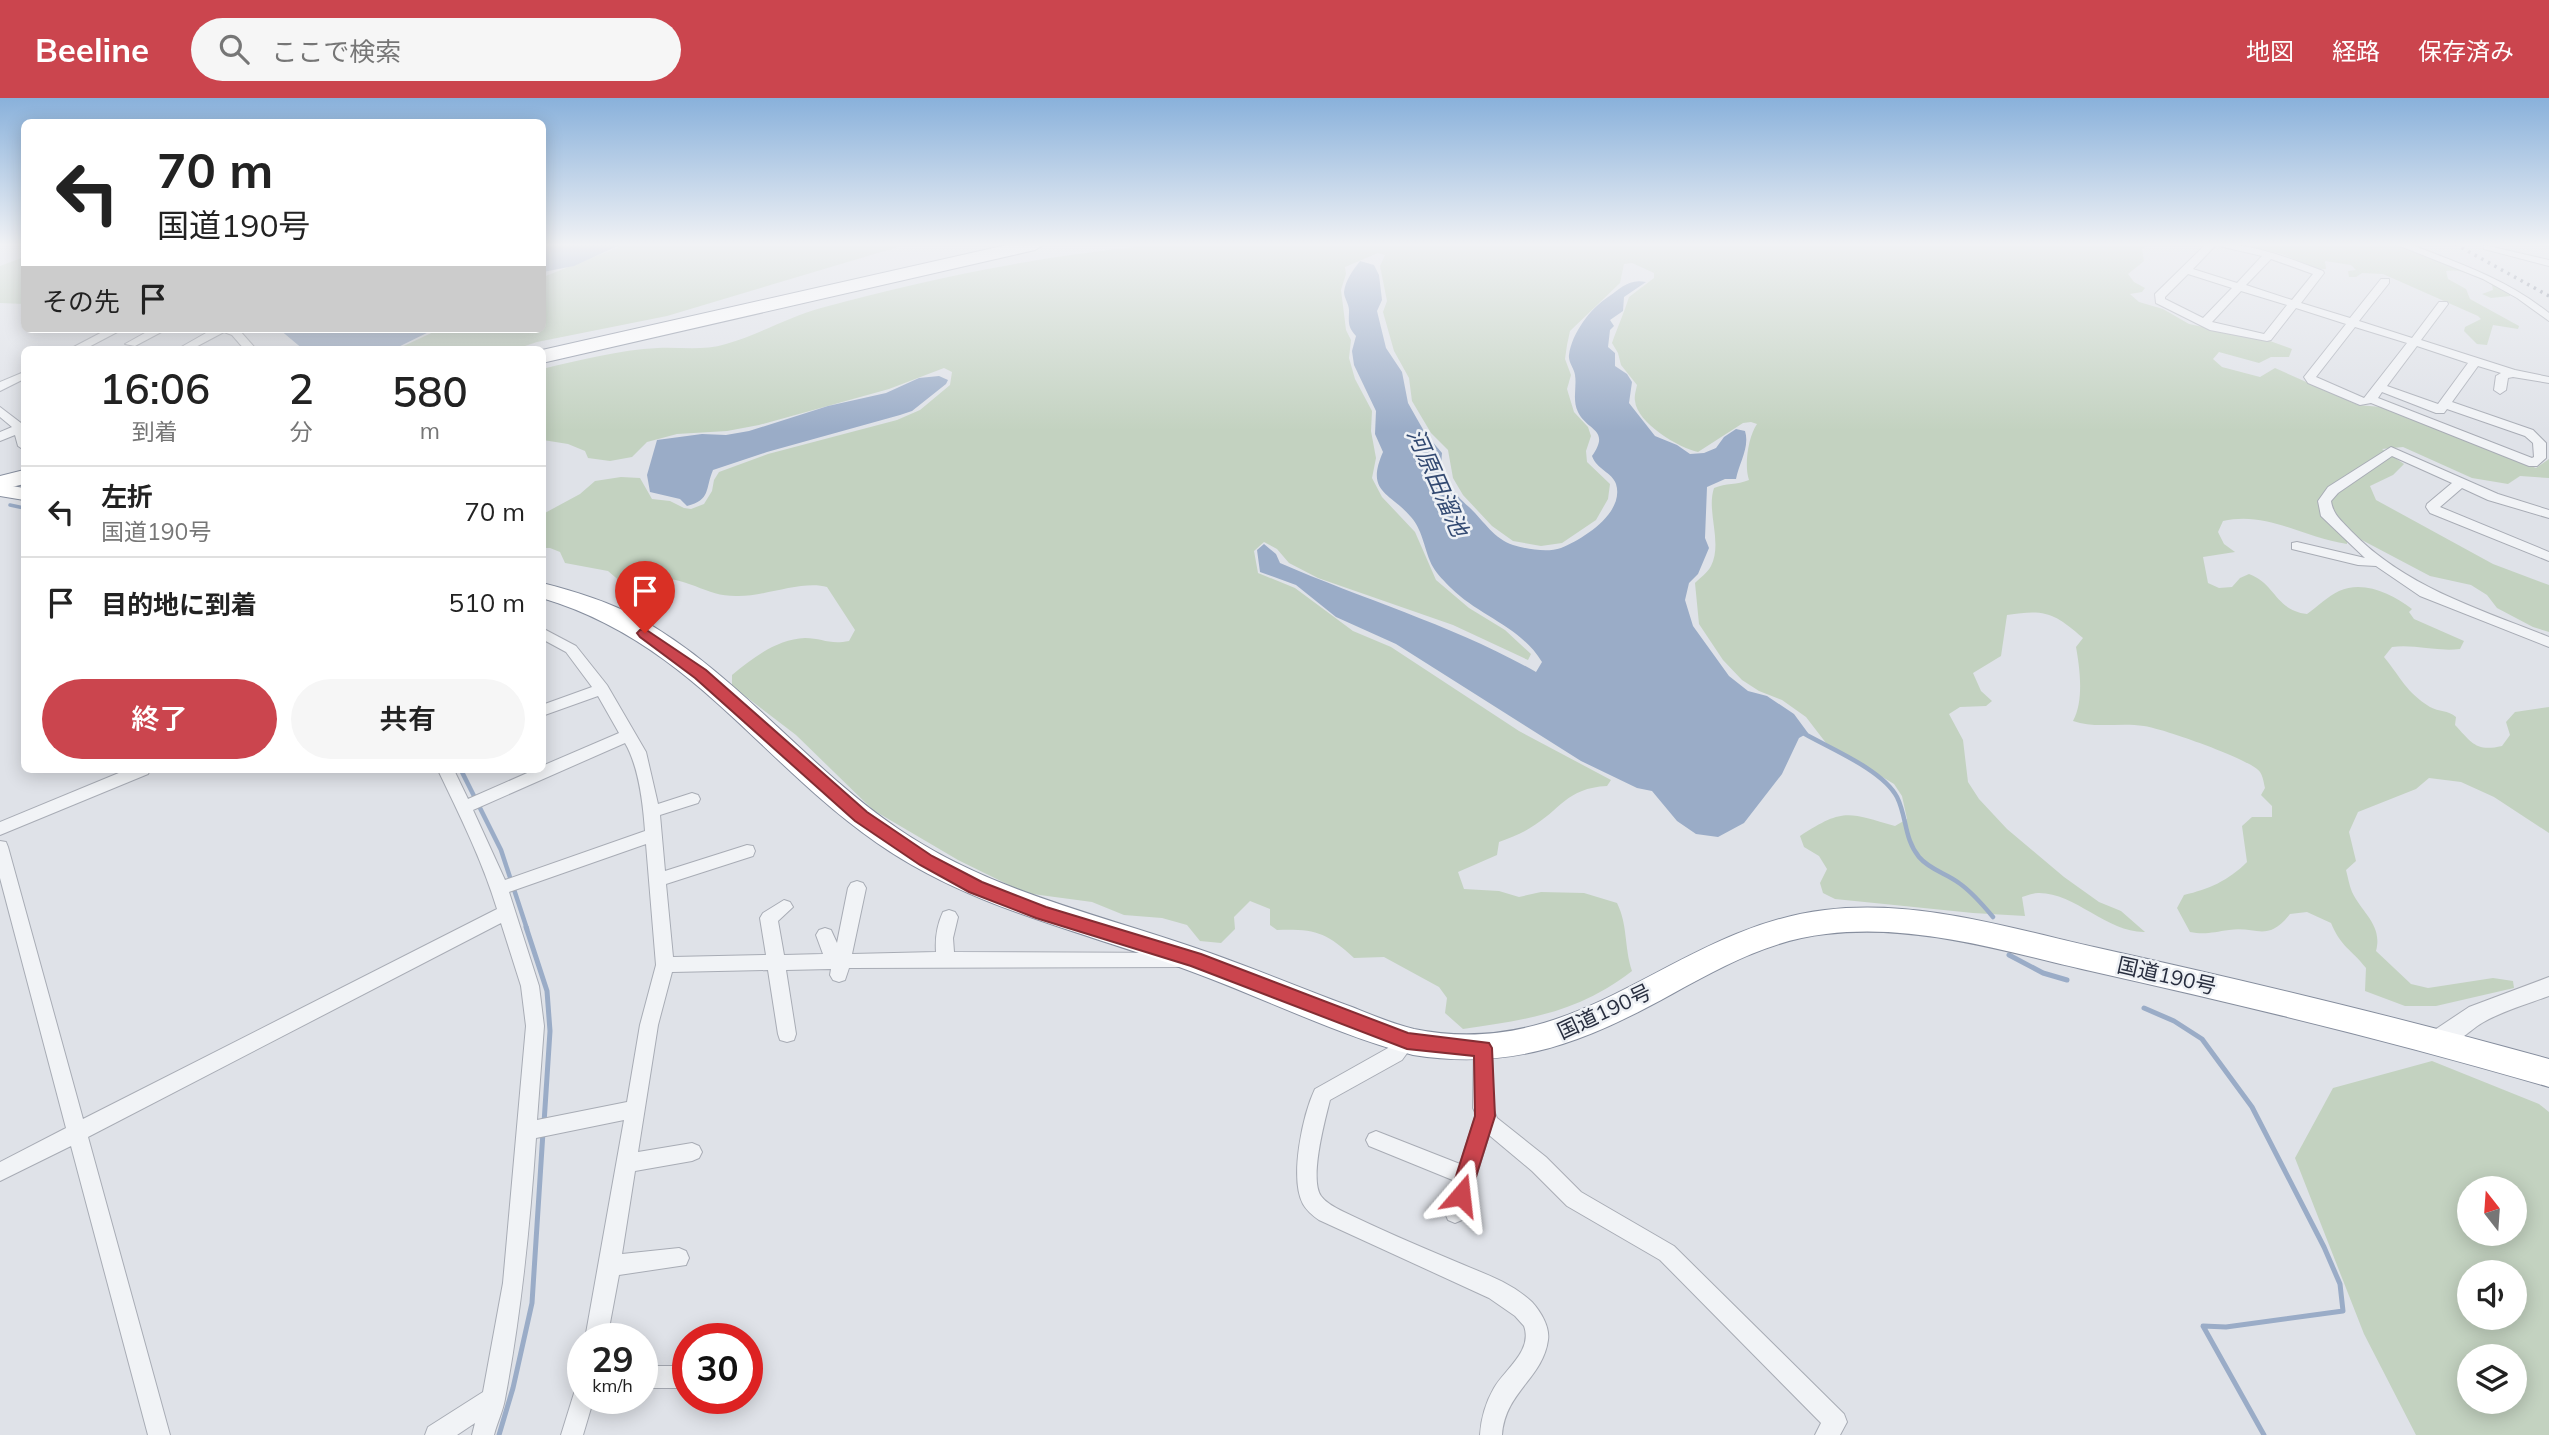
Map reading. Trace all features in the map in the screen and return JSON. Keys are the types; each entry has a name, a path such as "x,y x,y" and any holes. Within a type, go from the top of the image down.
{"highway":[{"path":"546,356 763,306"},
{"path":"0,483 21,478"},
{"path":"0,490 21,494"},
{"name":"国道190号","path":"546,591 609,613 657,641 700,674 861,817 926,861 975,887 1042,913 1194,959 1407,1041 1483,1048 1523,1044 1564,1032 1748,940 1800,925 1850,920 1903,921 1967,931 2208,984 2438,1040 2549,1073"}],"street":[{"path":"2170,306 2204,324 2267,338 2292,306"},
{"path":"2204,324 2221,306"},
{"path":"2302,306 2514,373 2549,380"},
{"path":"2365,306 2310,376 2318,385 2364,401 2371,399 2533,463 2540,458 2542,447 2538,439 2529,433 2380,387"},
{"path":"2371,399 2440,306"},
{"path":"2534,306 2549,318"},
{"path":"82,346 109,333"},
{"path":"131,344 153,333"},
{"path":"190,346 215,333"},
{"path":"2525,360 2527,376"},
{"path":"2432,422 2475,361"},
{"path":"2500,390 2502,376 2514,373"},
{"path":"0,387 21,376"},
{"path":"0,411 21,426"},
{"path":"0,437 21,427"},
{"path":"2549,514 2493,497 2391,451 2333,490 2324,501 2326,513 2337,527 2378,562 2425,593 2549,642"},
{"path":"2460,483 2432,507 2549,557"},
{"path":"2297,546 2319,548 2364,561 2378,562"},
{"path":"546,635 571,649 602,689 638,752 652,812 665,965 649,1025 599,1323"},
{"path":"546,710 602,689"},
{"path":"546,771 629,735"},
{"path":"0,829 135,773"},
{"path":"447,773 462,808 483,846 499,889 530,986 535,1026 512,1307 495,1396 483,1435"},
{"path":"462,808 542,773"},
{"path":"652,812 692,799"},
{"path":"499,889 653,835"},
{"path":"0,848 159,1435"},
{"path":"658,880 747,851"},
{"path":"839,966 857,888"},
{"path":"784,907 769,918 787,1034"},
{"path":"0,1172 506,913"},
{"path":"945,959 944,938 949,917"},
{"path":"825,935 839,966"},
{"path":"665,965 839,966 945,959 1194,959"},
{"path":"2438,1040 2477,1014 2549,986"},
{"path":"1407,1041 1395,1054 1322,1095 1307,1168 1307,1185 1312,1201 1345,1224 1399,1245 1486,1286 1518,1304 1530,1316 1537,1331 1533,1353 1500,1399 1491,1435"},
{"path":"1455,1213 1485,1116 1483,1048"},
{"path":"527,1131 634,1109"},
{"path":"1485,1116 1499,1132 1539,1164 1574,1199 1667,1253 1836,1422 1826,1435"},
{"path":"1376,1140 1466,1176"},
{"path":"627,1163 692,1152"},
{"path":"610,1266 679,1258"},
{"path":"436,1435 495,1396"},
{"path":"572,1435 578,1414"}],"green space":[{"path":"546,306 699,306 667,316 525,346 404,346 431,333 546,333"},
{"path":"829,306 1343,306 1346,330 1351,340 1349,358 1355,379 1372,411 1371,431 1376,458 1372,478 1382,497 1415,532 1436,580 1469,608 1505,630 1531,654 1528,660 1453,625 1318,578 1289,563 1277,549 1264,542 1254,551 1258,573 1295,588 1353,631 1391,647 1519,731 1611,780 1607,786 1573,795 1530,828 1499,842 1497,855 1458,872 1464,889 1499,891 1519,897 1541,892 1584,893 1617,903 1623,920 1632,971 1592,996 1552,1012 1463,1029 1445,1013 1447,998 1439,987 1384,957 1354,958 1336,943 1319,934 1301,930 1277,930 1270,925 1270,909 1250,901 1234,917 1235,929 1221,943 1200,941 1187,925 1162,918 1124,915 1092,902 1025,893 958,860 873,810 796,735 732,686 732,675 757,656 785,642 805,638 849,641 855,630 827,587 795,587 736,596 715,593 667,579 649,578 622,583 608,571 565,563 560,552 546,548 546,512 580,494 595,481 621,477 640,478 652,499 670,501 691,509 704,504 719,472 768,454 897,420 920,410 950,385 952,372 944,368 889,389 759,425 727,431 677,434 647,442 632,457 610,461 588,458 585,451 568,444 546,440 546,368 629,351 717,346"},
{"path":"1385,306 1596,306 1570,331 1565,359 1571,375 1567,389 1574,412 1588,427 1591,436 1586,451 1587,462 1610,484 1608,499 1596,520 1562,543 1541,546 1513,541 1492,526 1463,495 1453,478 1448,450 1431,433 1412,401 1409,378 1394,351 1383,312"},
{"path":"1626,306 2154,306 2189,324 2270,341 2292,349 2289,357 2271,357 2259,363 2219,352 2213,359 2222,367 2260,377 2275,368 2358,405 2381,407 2536,468 2549,459 2549,478 2520,476 2508,484 2472,478 2403,447 2382,449 2404,464 2393,475 2370,486 2376,500 2493,564 2549,585 2549,632 2533,627 2497,608 2487,595 2471,585 2430,576 2358,538 2347,540 2347,544 2271,522 2239,519 2223,521 2218,532 2224,544 2235,552 2203,557 2208,583 2219,588 2232,587 2240,578 2249,574 2258,578 2288,607 2307,614 2339,591 2368,588 2404,603 2412,609 2409,612 2414,619 2464,641 2460,649 2392,647 2384,657 2415,696 2430,707 2456,717 2455,725 2470,741 2480,747 2502,746 2510,735 2506,722 2515,712 2549,707 2549,833 2494,797 2461,782 2429,778 2416,789 2358,812 2349,832 2356,861 2346,870 2352,892 2377,934 2376,951 2411,984 2428,988 2493,978 2513,981 2514,988 2436,1006 2405,1006 2365,991 2366,968 2343,943 2331,923 2307,912 2290,914 2282,923 2268,931 2239,929 2190,932 2177,908 2184,895 2218,883 2240,869 2247,862 2242,826 2252,817 2272,817 2272,806 2261,795 2265,788 2261,774 2254,767 2225,753 2154,728 2135,725 2090,725 2073,721 2080,695 2076,647 2083,638 2056,618 2041,613 2007,615 2001,656 1973,673 1981,691 1992,701 1986,706 1960,707 1949,714 1963,740 1968,782 1979,799 2007,829 2064,877 2099,902 2121,911 2145,932 2118,926 2051,894 2036,893 2022,897 2025,916 1835,899 1823,893 1820,883 1827,869 1819,856 1804,847 1800,836 1826,821 1846,815 1895,826 1907,819 1902,796 1894,784 1826,743 1806,717 1782,700 1759,691 1742,680 1723,660 1699,624 1695,583 1710,568 1714,557 1714,488 1749,480 1748,452 1757,424 1743,423 1698,452 1670,440 1643,418 1635,401 1637,385 1621,365 1612,343"},
{"path":"2456,306 2483,306 2519,326 2518,329 2493,325 2487,345 2477,344 2464,331 2465,327 2481,319"},
{"path":"2432,1061 2539,1104 2549,1112 2549,1435 2416,1435 2364,1334 2295,1158 2333,1088"}],"water":[{"name":"河原田溜池","path":"1379,306 1377,311 1386,348 1402,372 1408,403 1425,433 1442,453 1443,469 1448,483 1489,529 1513,545 1537,550 1561,548 1600,524 1614,505 1616,484 1592,456 1599,440 1598,435 1576,407 1575,375 1569,360 1578,330 1597,306 1623,306 1623,311 1610,320 1614,326 1610,330 1608,347 1615,353 1615,366 1627,374 1632,382 1629,403 1655,436 1690,454 1704,453 1716,448 1724,437 1736,429 1745,431 1745,449 1736,479 1725,479 1707,487 1705,538 1709,548 1698,574 1689,583 1685,600 1693,626 1729,676 1748,691 1767,696 1794,714 1808,733 1799,738 1782,774 1744,823 1718,837 1696,834 1677,821 1652,791 1637,788 1581,761 1396,644 1336,617 1296,585 1260,572 1257,550 1264,544 1276,554 1280,563 1442,627 1536,672 1542,662 1522,639 1462,598 1441,578 1430,561 1411,517 1378,484 1378,466 1383,452 1375,434 1376,411 1354,365 1352,351 1356,336 1350,327 1349,308"},
{"path":"284,333 427,333 400,346 299,346"},
{"path":"939,376 948,380 946,384 912,411 713,470 704,497 695,504 687,506 680,499 650,492 647,475 657,440 749,431 828,406 886,393 919,378"}],"waterway":[{"path":"10,505 21,507"},
{"path":"1805,734 1869,769 1890,787 1897,797 1911,843 1919,857 1964,887 1993,917"},
{"path":"462,773 501,850 527,929"},
{"path":"526,927 547,991 550,1031 544,1123"},
{"path":"2009,955 2043,973 2067,980"},
{"path":"2144,1008 2174,1021 2202,1039 2252,1107 2324,1247 2340,1284 2343,1311 2226,1327 2203,1326 2264,1435"},
{"path":"499,1435 513,1388 532,1303 543,1132"}],"route":[{"path":"645,633 700,674 861,817 926,861 975,887 1042,913 1194,959 1407,1041 1483,1048 1485,1116 1461,1195"}]}
